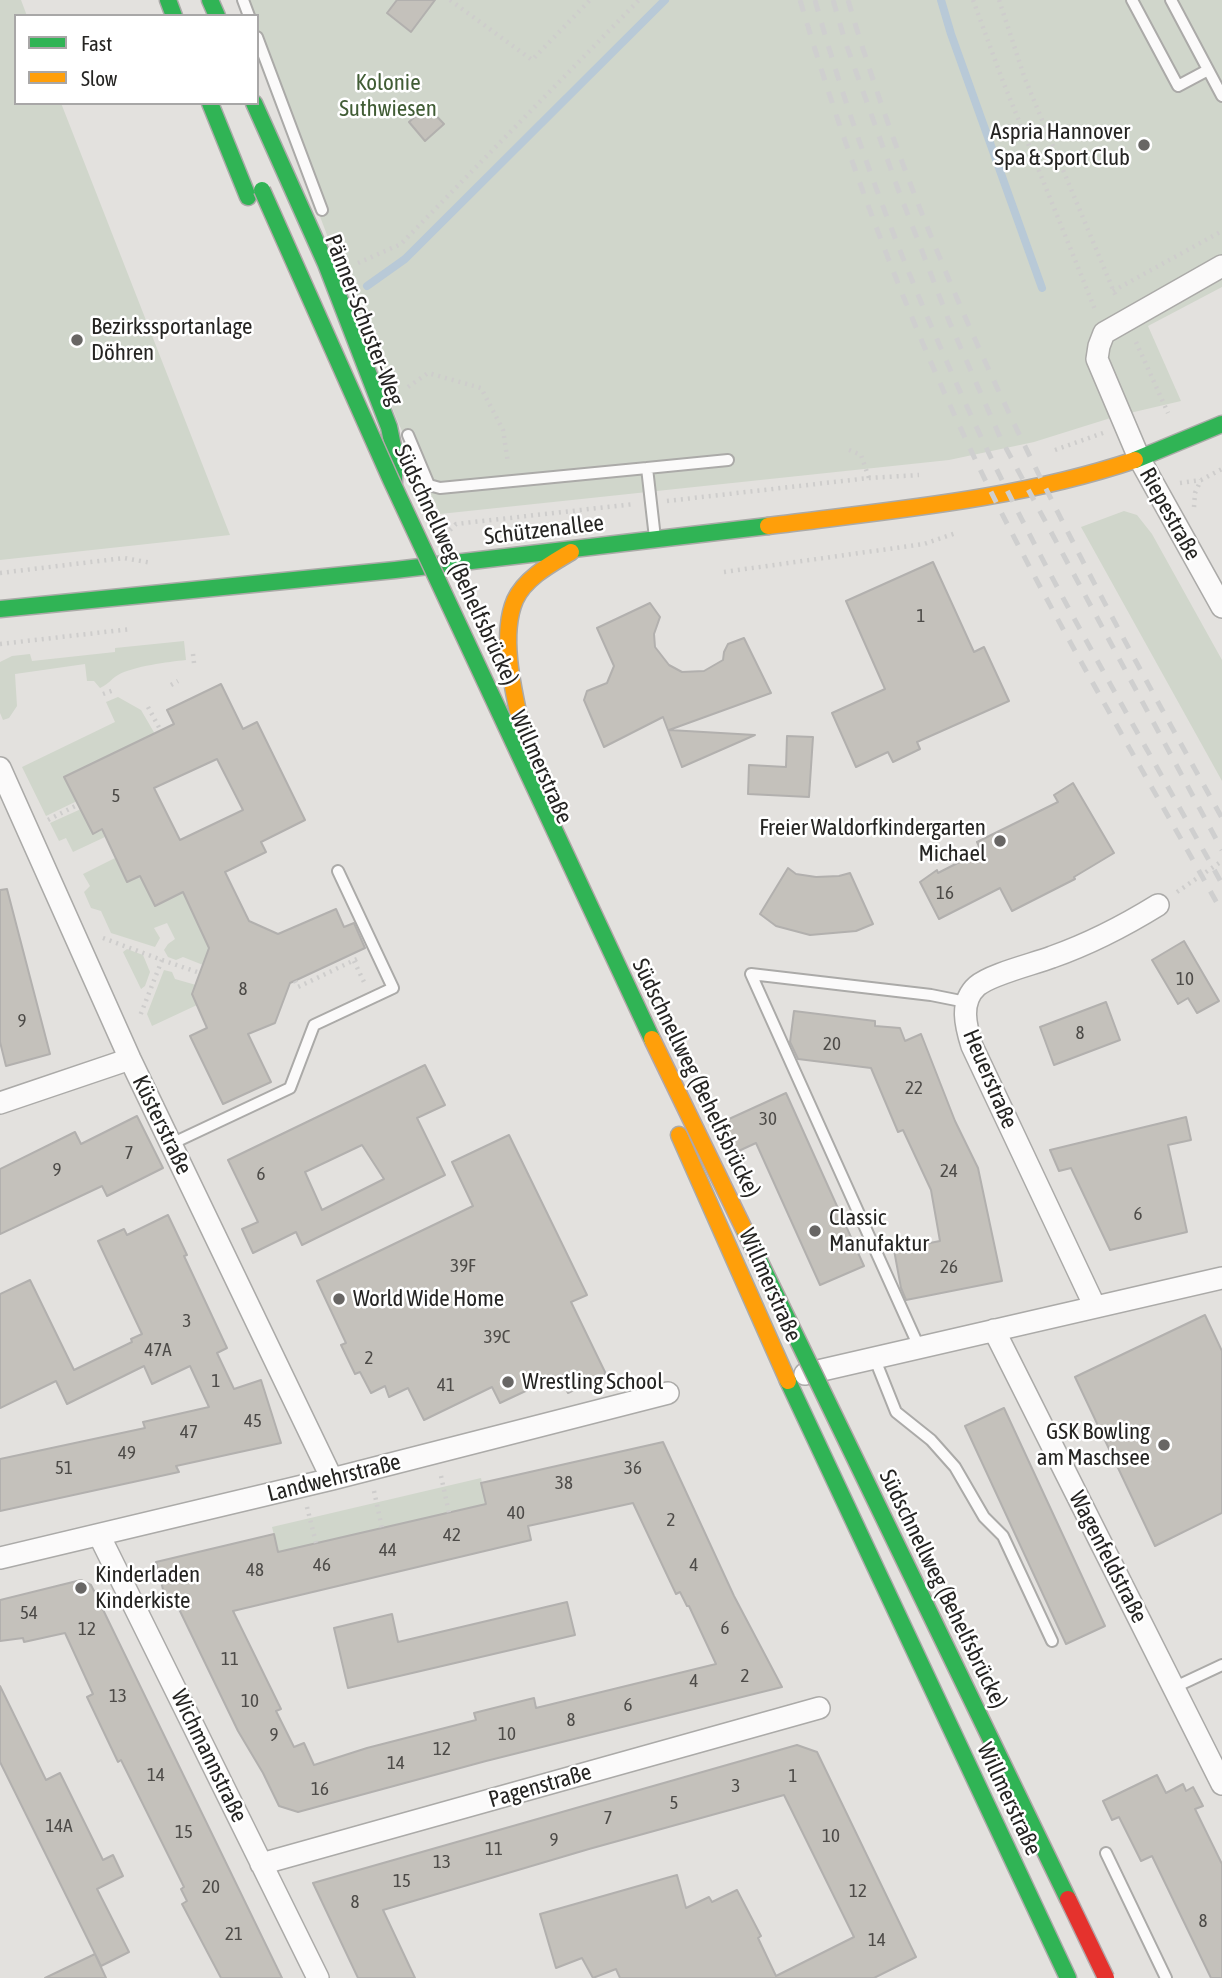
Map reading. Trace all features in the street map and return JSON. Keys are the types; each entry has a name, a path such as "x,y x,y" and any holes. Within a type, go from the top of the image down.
{"main road":[{"path":"210,105 254,199"},
{"path":"227,105 254,199"},
{"name":"Willmerstraße","path":"255,105 326,264 389,427 394,450 393,479 397,499 663,1098"},
{"name":"Südschnellweg (Behelfsbrücke)","path":"254,199 391,480 600,931 1106,1978"},
{"path":"264,235 287,285"},
{"name":"Südschnellweg (Behelfsbrücke)","path":"298,310 487,724"},
{"name":"Schützenallee","path":"0,610 428,566 976,499 1049,484 1139,458 1222,424"},
{"path":"537,814 507,636 514,601 554,561 579,548"},
{"name":"Südschnellweg (Behelfsbrücke)","path":"605,976 1016,1830"},
{"name":"Willmerstraße","path":"674,1123 787,1379 1068,1978"}],"street":[{"path":"1104,333 1222,266"},
{"name":"Riepestraße","path":"1104,333 1097,359 1139,458 1222,607"},
{"name":"Küsterstraße","path":"0,768 6,794 332,1479"},
{"name":"Heuerstraße","path":"1095,1307 972,1046 965,1023 966,1002 977,986 1122,927 1158,905"},
{"path":"0,1103 130,1059"},
{"path":"787,1379 1222,1278"},
{"name":"Wagenfeldstraße","path":"994,1330 1222,1784"},
{"name":"Landwehrstraße","path":"0,1558 332,1479 668,1393"},
{"name":"Wichmannstraße","path":"99,1535 318,1978"},
{"name":"Pagenstraße","path":"261,1864 819,1708"}],"lane":[{"path":"1132,0 1178,86 1208,70"},
{"path":"1171,0 1222,96"},
{"name":"Pänner-Schuster-Weg","path":"259,42 325,218"},
{"name":"Pänner-Schuster-Weg","path":"393,397 429,485 450,489 728,460"},
{"path":"647,468 655,540"},
{"path":"171,1144 290,1088 314,1025 393,988 338,871"},
{"path":"919,1347 751,974 931,995 966,1002"},
{"path":"874,1357 897,1412 931,1440 955,1467 984,1517 1003,1536 1052,1641"},
{"path":"1173,1688 1222,1665"},
{"path":"1106,1853 1166,1978"}],"path":[{"path":"450,0 532,60 590,0"},
{"path":"354,265 401,244 639,0"},
{"path":"973,0 1104,333"},
{"path":"999,0 1025,79 1113,291 1134,315 1168,413"},
{"path":"1113,291 1222,231"},
{"path":"393,397 428,373 481,388 503,430 510,482"},
{"path":"849,450 861,455 869,478"},
{"path":"1155,488 1201,480 1222,469"},
{"path":"417,541 447,532 456,524 923,474"},
{"path":"724,572 925,544 967,529"},
{"path":"0,573 124,558 164,565"},
{"path":"0,645 131,629"},
{"path":"193,654 194,663"},
{"path":"171,685 178,681"},
{"path":"103,694 114,690"},
{"path":"148,706 161,731"},
{"path":"56,815 79,804"},
{"path":"1158,905 1222,861"},
{"path":"103,938 200,973"},
{"path":"140,1016 162,960"},
{"path":"295,981 298,987 354,961"},
{"path":"436,1452 449,1513"},
{"path":"369,1469 382,1528"},
{"path":"302,1486 316,1543"}],"green space":[{"name":"Bezirkssportanlage Döhren","path":"0,0 21,0 26,14 14,14 14,105 62,105 230,535 0,560"},
{"name":"Kolonie Suthwiesen","path":"238,0 1222,0 1222,287 1148,326 1181,401 1117,416 1034,442 949,460 440,514 397,420 259,55 259,14 243,14"},
{"path":"1124,511 1137,515 1152,534 1222,660 1222,781 1081,527"},
{"path":"184,641 186,660 133,669 118,675 100,688 94,681 87,681 85,664 15,674 17,706 9,718 3,720 0,713 0,662 12,656 30,654 32,661"},
{"path":"118,697 141,710 155,734 64,777 77,801 46,816 22,767 115,722 106,702"},
{"path":"81,809 93,834 101,829 105,837 73,852 66,838 59,841 50,823"},
{"path":"115,858 127,882 140,876 183,892 209,948 203,965 183,957 176,960 168,957 164,950 175,939 167,923 154,928 160,938 155,947 111,933 101,911 91,908 84,892 90,886 83,874"},
{"path":"127,949 143,955 150,972 145,986 141,989 123,952"},
{"path":"164,970 172,972 175,979 196,985 194,997 197,1005 152,1026 147,1014"},
{"path":"481,1478 486,1504 278,1552 272,1527"}],"building":[{"path":"397,0 435,0 411,32 387,13"},
{"path":"427,106 444,124 425,141 409,122"},
{"path":"933,562 974,652 984,647 1009,701 917,742 920,749 893,762 888,752 856,767 832,713 885,689 846,601"},
{"path":"650,603 660,617 654,634 655,647 669,665 682,672 704,671 723,660 728,644 744,638 771,693 669,730 755,735 682,767 663,717 604,747 584,700 587,691 607,683 614,666 597,628"},
{"path":"221,684 243,729 257,722 305,820 261,842 266,852 225,872 249,921 278,934 336,909 344,927 354,923 365,948 290,983 275,1023 248,1034 271,1082 223,1104 190,1036 207,1028 192,994 209,948 183,892 155,906 140,876 127,882 102,829 93,834 64,777 174,724 167,710","holes":["217,759 243,810 180,840 154,788"]},
{"path":"787,736 813,737 809,797 748,794 749,765 786,767"},
{"path":"1073,783 1114,853 1074,877 1075,879 1012,911 1000,888 939,919 920,882 937,870 938,873 981,851 977,842 1058,802 1054,795"},
{"path":"788,868 796,874 816,877 850,873 873,924 856,931 810,935 776,926 760,914"},
{"path":"7,889 50,1054 6,1066 0,1042 0,890"},
{"path":"1184,941 1219,1001 1197,1013 1188,998 1178,1004 1152,960"},
{"path":"1106,1002 1120,1040 1054,1065 1040,1027"},
{"path":"794,1011 875,1021 875,1026 900,1028 905,1041 921,1034 955,1121 978,1168 1002,1281 906,1300 894,1250 940,1241 931,1190 903,1130 898,1132 871,1068 798,1059 790,1042"},
{"path":"425,1065 445,1105 417,1118 445,1175 302,1245 296,1232 253,1253 242,1229 258,1222 228,1160","holes":["362,1145 384,1179 322,1210 305,1172"]},
{"path":"786,1093 864,1266 820,1285 756,1143 732,1154 718,1124"},
{"path":"137,1116 163,1168 107,1196 102,1186 0,1234 0,1169 75,1132 81,1144"},
{"path":"1186,1117 1191,1140 1168,1145 1187,1232 1110,1250 1071,1168 1059,1171 1050,1150"},
{"path":"509,1135 587,1295 571,1302 605,1372 604,1380 595,1385 588,1383 568,1393 563,1384 551,1389 547,1381 500,1403 492,1387 424,1420 408,1388 389,1397 385,1386 371,1393 360,1372 355,1374 341,1345 346,1343 317,1281 473,1206 452,1162"},
{"path":"168,1215 227,1348 217,1353 234,1389 261,1380 281,1443 176,1466 179,1472 0,1511 0,1459 145,1428 143,1422 209,1407 190,1366 152,1384 144,1366 67,1404 56,1381 0,1408 0,1294 30,1280 74,1370 132,1342 131,1339 142,1334 98,1241 124,1229 127,1235"},
{"name":"GSK Bowling am Maschsee","path":"1205,1315 1222,1351 1222,1513 1155,1546 1075,1377"},
{"path":"1004,1408 1105,1626 1066,1644 965,1426"},
{"path":"663,1442 734,1596 782,1687 486,1761 298,1812 279,1806 238,1731 178,1607 168,1609 156,1562 274,1534 278,1552 486,1504 481,1483","holes":["633,1503 676,1594 680,1592 689,1606 716,1664 536,1708 534,1698 474,1713 476,1720 367,1748 314,1765 304,1743 294,1747 276,1711 281,1709 233,1611 531,1540 528,1526"]},
{"path":"81,1580 91,1585 282,1978 221,1978 182,1904 187,1901 181,1889 184,1887 87,1697 93,1694 65,1633 24,1642 23,1638 0,1641 0,1600"},
{"path":"567,1602 575,1635 348,1688 334,1628 392,1614 398,1642"},
{"path":"0,1686 46,1780 60,1773 103,1860 113,1855 123,1876 97,1889 129,1952 101,1966 0,1762"},
{"path":"797,1745 817,1752 916,1957 874,1978 620,1978 616,1969 593,1978 582,1958 556,1968 540,1914 677,1875 686,1908 709,1897 712,1902 737,1890 761,1936 758,1938 776,1976 854,1937 784,1795 383,1910 415,1978 358,1978 313,1883"},
{"path":"1157,1775 1166,1793 1183,1784 1186,1791 1193,1787 1203,1806 1195,1809 1222,1864 1222,1978 1211,1978 1152,1856 1141,1861 1119,1817 1112,1820 1103,1801"},
{"path":"95,1954 106,1978 45,1978"}],"waterway":[{"path":"367,286 405,259 665,0"},
{"path":"941,0 1042,288"}],"railway":[{"path":"800,0 821,70 869,207 952,410 1041,588 1222,912"},
{"path":"815,0 869,168 911,279 958,387 1039,553 1222,884"},
{"path":"833,0 898,189 949,321 1000,437 1222,850"},
{"path":"848,0 883,108 922,214 965,318 1062,520 1222,818"}],"traffic: fast":[{"path":"168,0 173,14"},
{"path":"210,0 216,14"},
{"path":"211,105 248,197"},
{"path":"255,105 326,264 389,427 394,451 394,483"},
{"path":"262,190 391,480 652,1039"},
{"path":"1135,460 1222,424"},
{"path":"0,609 395,570 768,526"},
{"path":"744,1229 1068,1899"},
{"path":"788,1381 1068,1978"}],"traffic: slow":[{"path":"768,526 907,509 999,494 1090,474 1135,460"},
{"path":"527,754 511,677 508,636 510,617 515,600 525,585 539,572 571,552"},
{"path":"652,1039 744,1229"},
{"path":"679,1135 788,1381"}],"traffic: jam":[{"path":"1068,1899 1106,1978"}],"place":[{"name":"Aspria Hannover Spa & Sport Club","path":"1144,145"},
{"name":"Bezirkssportanlage Döhren","path":"77,340"},
{"name":"Freier Waldorfkindergarten Michael","path":"1000,841"},
{"name":"Classic Manufaktur","path":"815,1231"},
{"name":"World Wide Home","path":"339,1299"},
{"name":"Wrestling School","path":"508,1382"},
{"name":"GSK Bowling am Maschsee","path":"1164,1445"},
{"name":"Kinderladen Kinderkiste","path":"81,1588"}]}
